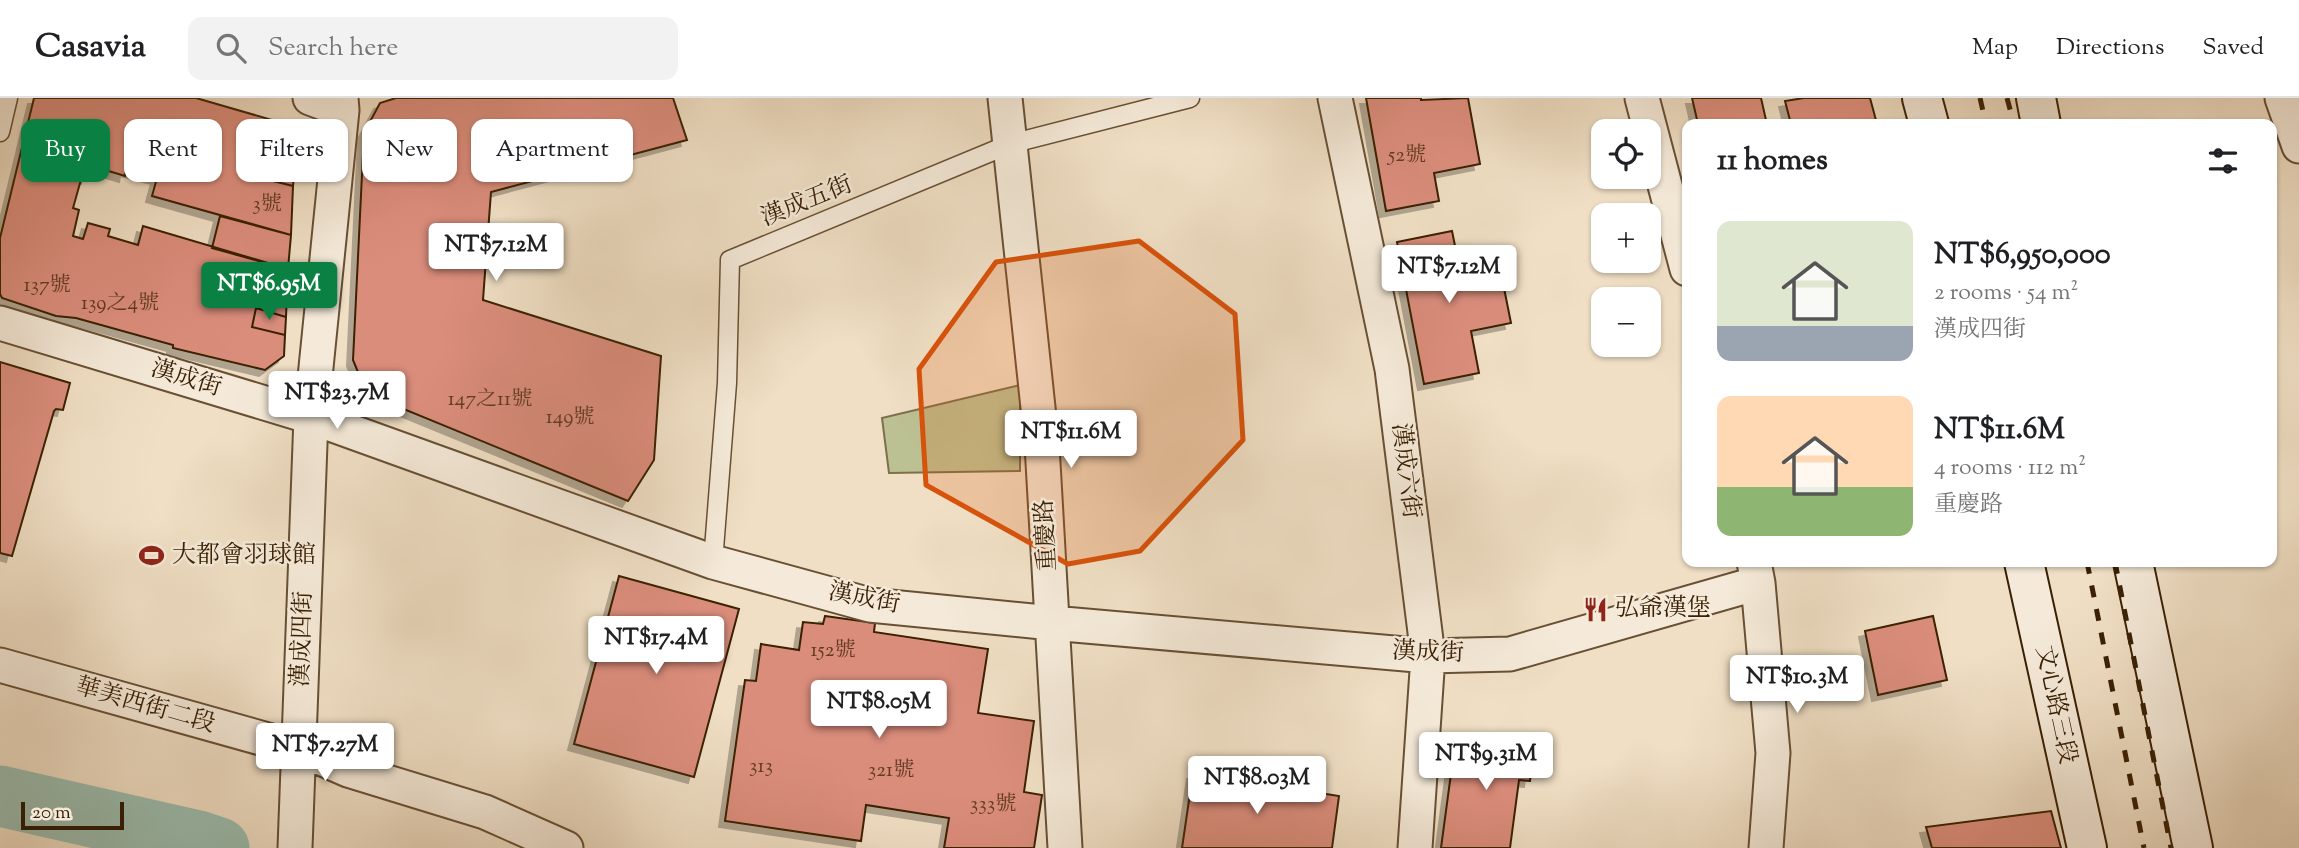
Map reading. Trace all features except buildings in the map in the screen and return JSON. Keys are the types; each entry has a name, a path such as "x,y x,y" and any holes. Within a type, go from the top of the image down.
{"main road":[{"path":"1922,98 1928,119"},
{"path":"2036,98 2040,119"},
{"name":"文心路三段","path":"2025,567 2087,848"},
{"path":"2134,567 2193,848"}],"street":[{"path":"310,98 347,102"},
{"name":"重慶路","path":"1005,98 1042,445 1065,848"},
{"name":"漢成六街","path":"1335,98 1392,369 1428,656 1415,848"},
{"path":"1642,98 1682,250"},
{"path":"2283,98 2299,146"},
{"name":"漢成四街","path":"295,848 311,417 347,102"},
{"name":"漢成街","path":"0,323 311,417 713,562 870,605 1428,656 1510,654 1756,572"},
{"path":"1756,572 1773,753 1766,848"},
{"name":"華美西街二段","path":"0,665 300,749 348,770 485,812 566,848"}],"lane":[{"path":"0,132 8,98"},
{"name":"漢成五街","path":"713,562 727,383 730,260 1010,145 1190,98"}],"highlighted area":[{"path":"1139,241 1235,314 1243,440 1140,551 1068,564 926,485 919,369 996,262"}],"green space":[{"path":"1020,385 1020,471 889,473 882,418"}],"waterway":[{"path":"0,796 219,848"}],"railway":[{"path":"1980,98 1985,119"},
{"path":"2007,98 2013,119"},
{"path":"2088,567 2144,848"},
{"path":"2116,567 2171,848"}],"place":[{"name":"大都會羽球館","path":"152,556"},
{"name":"弘爺漢堡","path":"1595,609"}]}
